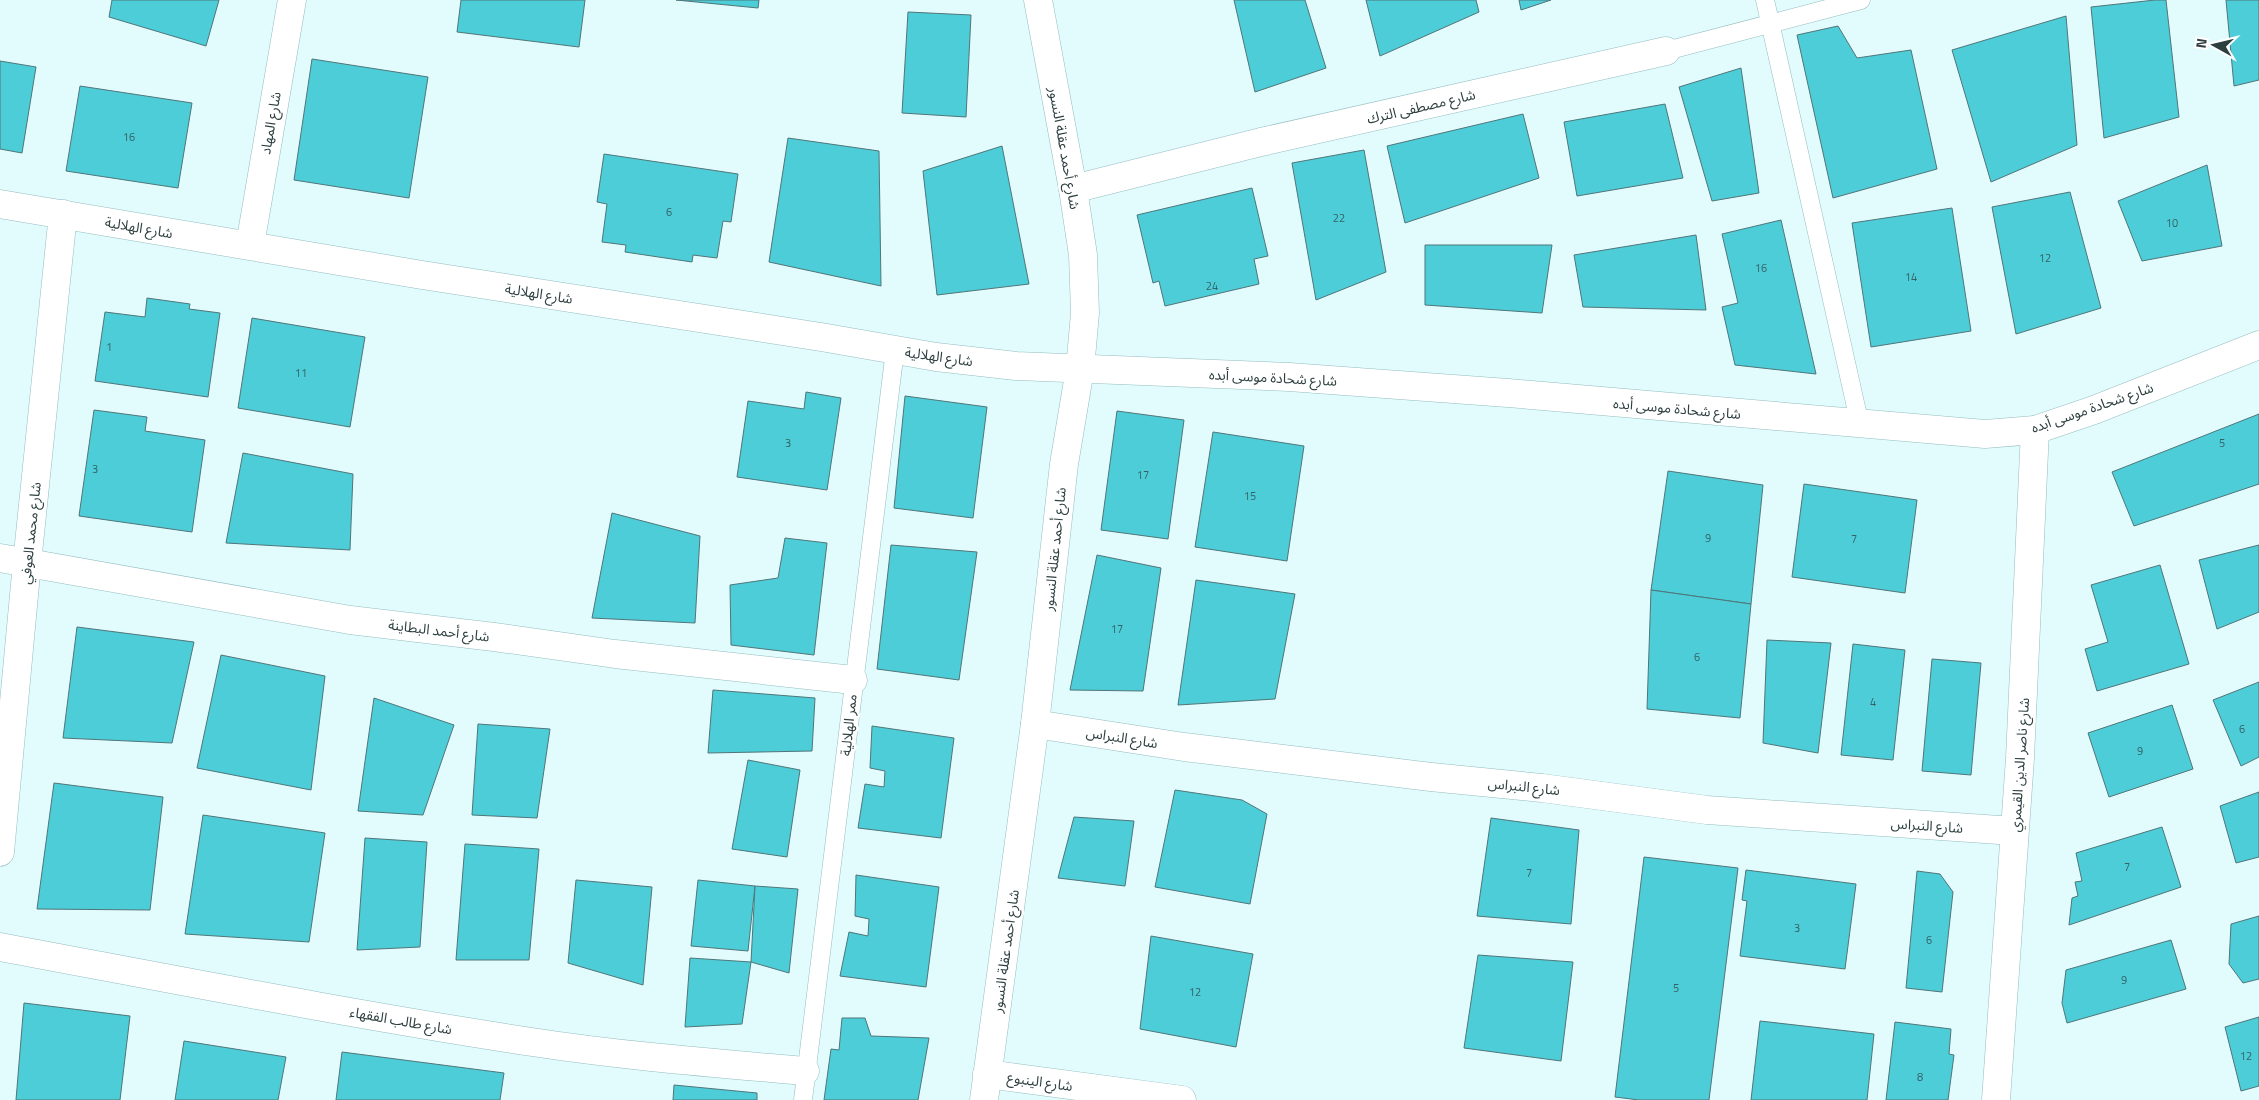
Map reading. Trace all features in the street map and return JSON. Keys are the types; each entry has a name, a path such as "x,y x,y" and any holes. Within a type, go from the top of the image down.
{"street":[{"name":"شارع المهاد","path":"250,246 292,0"},
{"name":"شارع أحمد عقلة النسور","path":"986,1087 1035,724 1064,464 1080,369 1085,313 1085,283 1073,189 1038,0"},
{"name":"شارع مصطفى الترك","path":"1073,189 1271,140 1666,51"},
{"name":"شارع الهلالية","path":"0,204 422,275 640,308 894,350 1016,366 1080,369"},
{"name":"شارع محمد العوفي","path":"0,852 27,563 63,214"},
{"name":"شارع شحادة موسى أبده","path":"1080,369 1289,377 1508,393 1860,425 1985,434 2035,430 2094,410 2259,345"},
{"name":"شارع ناصر الدين القيمري","path":"1996,1100 2028,606 2035,430"},
{"name":"شارع أحمد البطاينة","path":"0,558 350,620 615,654 853,680"},
{"name":"شارع النبراس","path":"1035,724 1184,747 1430,777 1542,788 1707,810 2014,831"},
{"name":"شارع طالب الفقهاء","path":"0,948 359,1013 533,1042 670,1060 805,1071"},
{"name":"شارع الينبوع","path":"986,1087 1182,1100"}],"lane":[{"path":"1764,0 1860,425"},
{"name":"شارع مصطفى الترك","path":"1666,51 1861,0"},
{"name":"ممر الهلالية","path":"803,1100 805,1071 894,350"}],"building":[{"path":"112,0 219,0 206,46 109,17"},
{"path":"461,0 585,0 579,47 457,32"},
{"path":"676,0 759,0 758,8"},
{"path":"1234,0 1305,0 1326,68 1255,92"},
{"path":"1366,0 1476,0 1479,12 1380,56"},
{"path":"1519,0 1551,0 1521,10"},
{"path":"2166,0 2179,117 2104,138 2091,7"},
{"path":"2226,0 2259,0 2259,80 2234,86"},
{"path":"908,12 971,15 966,117 902,113"},
{"path":"2066,16 2077,145 1991,182 1952,50"},
{"path":"1838,26 1857,58 1911,50 1937,169 1833,198 1797,35"},
{"path":"312,59 428,77 409,198 294,180"},
{"path":"0,61 36,67 22,153 0,149"},
{"path":"1741,68 1759,193 1712,201 1679,87"},
{"path":"80,86 192,103 178,188 66,171"},
{"path":"1665,104 1683,178 1577,196 1564,122"},
{"path":"1523,114 1539,178 1405,223 1387,146"},
{"path":"788,138 879,151 881,286 769,262"},
{"path":"1002,146 1029,284 937,295 923,171"},
{"path":"1364,150 1386,272 1316,300 1292,163"},
{"path":"604,154 738,174 731,222 723,221 717,258 693,255 692,262 625,252 626,245 602,242 607,204 597,202"},
{"path":"2207,165 2222,246 2142,261 2118,201"},
{"path":"1252,188 1268,256 1254,259 1259,284 1165,306 1159,281 1153,283 1137,215"},
{"path":"2070,192 2101,308 2016,334 1992,207"},
{"path":"1952,208 1971,331 1871,347 1852,223"},
{"path":"1781,220 1816,374 1735,365 1722,307 1738,303 1722,234"},
{"path":"1696,235 1706,310 1583,307 1574,255"},
{"path":"1425,245 1552,245 1542,313 1425,305"},
{"path":"147,298 190,304 189,309 220,313 208,397 95,381 105,312 145,317"},
{"path":"252,318 365,337 350,427 238,408"},
{"path":"806,392 841,398 827,490 737,477 748,401 804,409"},
{"path":"905,396 987,407 973,518 894,508"},
{"path":"94,410 147,417 145,431 205,440 192,532 79,516"},
{"path":"1117,411 1184,420 1168,539 1101,530"},
{"path":"2259,414 2259,484 2134,526 2112,472"},
{"path":"1213,432 1304,446 1287,561 1195,547"},
{"path":"243,453 353,474 350,550 226,543"},
{"path":"1668,471 1763,485 1751,604 1651,590"},
{"path":"1804,484 1917,500 1905,593 1792,577"},
{"path":"612,513 700,536 695,623 592,618"},
{"path":"785,538 827,543 814,655 731,645 730,585 778,578"},
{"path":"891,545 977,552 959,680 877,669"},
{"path":"2259,545 2259,612 2217,629 2199,560"},
{"path":"1097,555 1161,568 1143,691 1070,690"},
{"path":"2160,565 2189,664 2097,691 2085,649 2108,642 2091,585"},
{"path":"1196,580 1295,594 1275,699 1178,705"},
{"path":"1651,590 1751,604 1740,718 1647,709"},
{"path":"77,627 194,642 172,743 63,738"},
{"path":"1767,640 1831,643 1818,753 1763,743"},
{"path":"1853,644 1905,650 1893,760 1841,755"},
{"path":"221,655 325,676 311,790 197,768"},
{"path":"1932,659 1981,663 1971,775 1922,771"},
{"path":"2259,682 2259,757 2241,766 2213,700"},
{"path":"713,690 815,698 812,751 708,753"},
{"path":"374,698 454,725 423,815 358,811"},
{"path":"2172,705 2193,769 2109,797 2088,733"},
{"path":"478,724 550,729 537,818 472,815"},
{"path":"872,726 954,738 941,838 858,828 865,784 884,787 885,771 870,768"},
{"path":"748,760 800,770 787,857 732,849"},
{"path":"54,783 163,797 150,910 37,909"},
{"path":"1175,790 1242,800 1267,814 1250,904 1155,887"},
{"path":"2259,792 2259,857 2236,863 2220,806"},
{"path":"203,815 325,833 309,942 185,934"},
{"path":"1074,817 1134,821 1125,886 1058,878"},
{"path":"1491,818 1579,830 1571,924 1477,916"},
{"path":"2162,827 2181,887 2069,925 2072,898 2078,896 2075,882 2082,881 2076,853"},
{"path":"365,838 427,842 420,947 357,950"},
{"path":"465,844 539,849 529,960 456,960"},
{"path":"1644,857 1738,868 1709,1100 1639,1100 1615,1097"},
{"path":"1746,870 1856,884 1845,969 1740,956 1747,901 1742,900"},
{"path":"1917,871 1940,874 1953,892 1942,992 1906,988"},
{"path":"856,875 939,887 926,987 840,976 849,932 868,936 869,919 855,916"},
{"path":"576,880 652,887 643,985 568,963"},
{"path":"698,880 755,886 748,951 691,946"},
{"path":"755,886 798,889 789,973 751,962"},
{"path":"2259,916 2259,979 2243,983 2229,964 2231,924"},
{"path":"1151,936 1253,954 1236,1047 1140,1029"},
{"path":"2171,940 2186,989 2067,1023 2062,1003 2066,970"},
{"path":"1478,955 1573,962 1561,1061 1464,1048"},
{"path":"690,958 751,962 742,1024 685,1027"},
{"path":"24,1003 130,1016 120,1100 16,1100"},
{"path":"2259,1017 2259,1086 2241,1091 2225,1027"},
{"path":"842,1018 865,1018 871,1036 929,1038 918,1100 824,1100 831,1049 839,1050"},
{"path":"1760,1021 1874,1034 1867,1100 1751,1100"},
{"path":"1895,1022 1951,1029 1949,1054 1954,1055 1948,1100 1886,1100"},
{"path":"184,1041 286,1057 278,1100 175,1100"},
{"path":"342,1052 504,1073 500,1100 336,1100"},
{"path":"674,1085 757,1093 757,1100 673,1100"}]}
